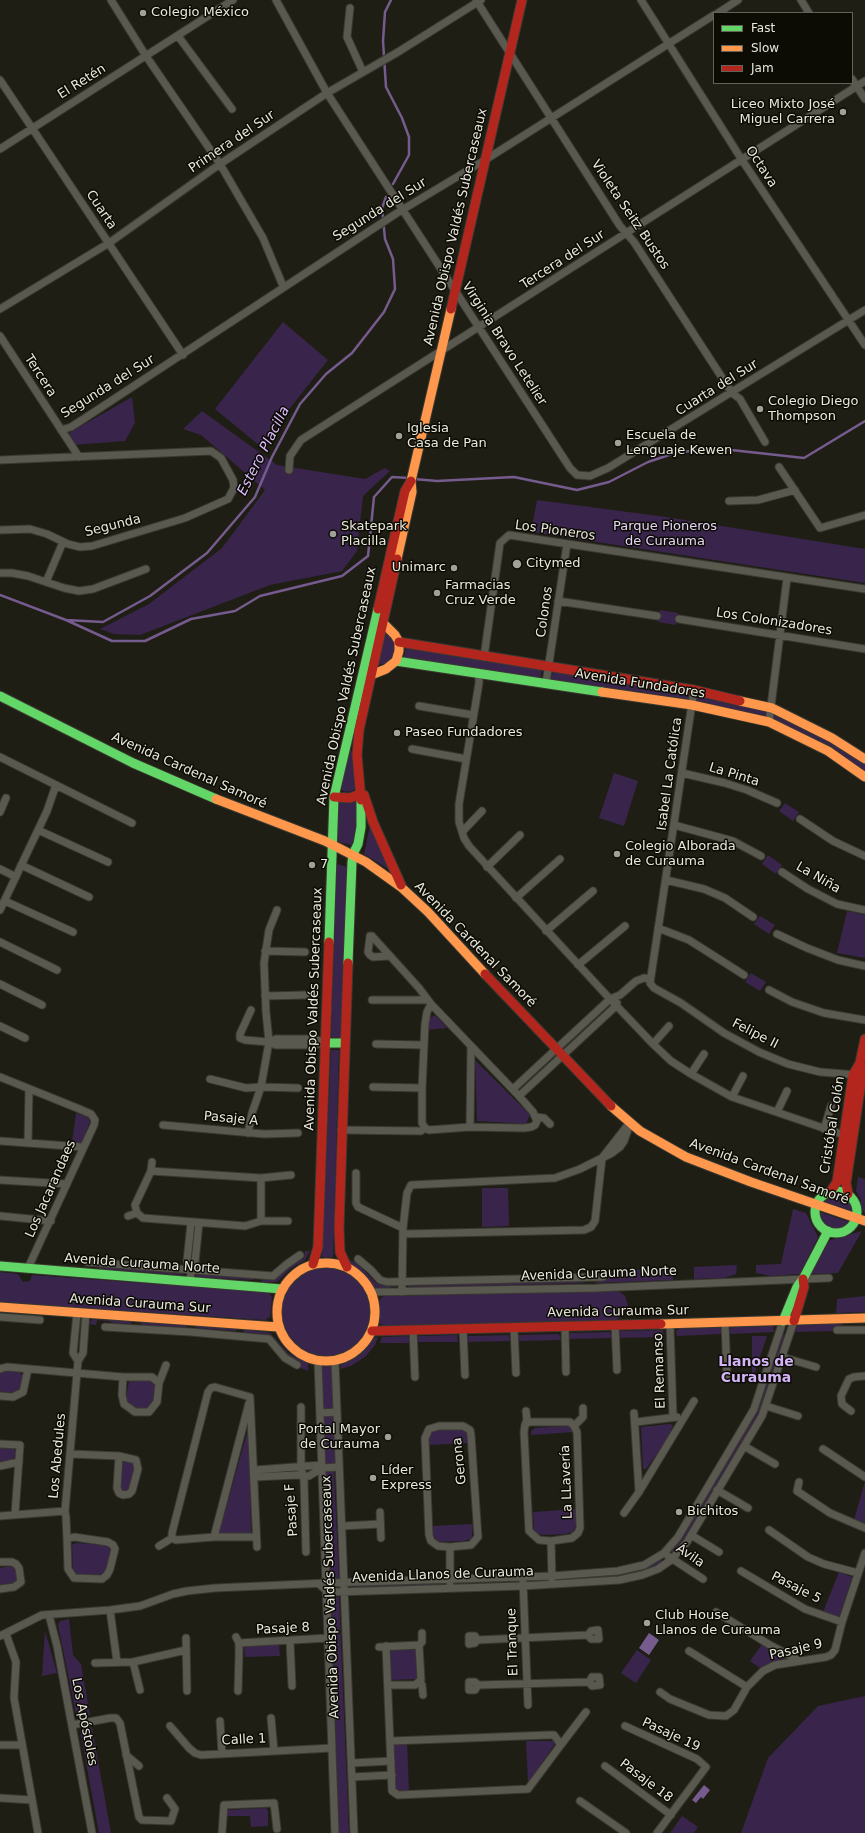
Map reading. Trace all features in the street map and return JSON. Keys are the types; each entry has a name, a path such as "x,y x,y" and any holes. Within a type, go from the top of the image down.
{"street":[{"path":"111,0 146,56 220,164 262,238 283,286"},
{"name":"El Retén","path":"0,149 234,0"},
{"name":"Virginia Bravo Letelier","path":"276,0 327,93 399,211 455,290 570,468 577,475"},
{"name":"Avenida Obispo Valdés Subercaseaux","path":"313,1264 318,1247 334,797 403,498 411,481 416,460 522,0"},
{"name":"Octava","path":"641,0 742,160 865,345"},
{"path":"720,12 738,0"},
{"path":"801,0 808,12"},
{"name":"Primera del Sur","path":"0,309 109,243 220,164 327,93 398,52 478,1"},
{"name":"Violeta Seitz Bustos","path":"478,1 509,53 627,234 634,242 732,393 740,399 765,442"},
{"path":"350,8 347,37 363,72"},
{"name":"Segunda del Sur","path":"61,430 82,420 183,355 283,286 399,211 485,160 713,16"},
{"path":"178,36 232,109"},
{"name":"Cuarta","path":"0,80 183,355"},
{"path":"853,80 865,99"},
{"name":"Tercera del Sur","path":"289,470 290,456 301,440 627,234 865,81"},
{"name":"Cuarta del Sur","path":"577,475 590,476 608,468 865,310"},
{"name":"Tercera","path":"0,336 78,457"},
{"name":"Segunda","path":"0,530 30,529 80,547 92,546 185,518 228,499 233,492 233,480 221,458 215,453 207,451 78,457"},
{"path":"0,460 78,457"},
{"path":"779,466 820,528 865,515"},
{"name":"Avenida Obispo Valdés Subercaseaux","path":"347,1267 340,1252 339,1242 341,1130 353,854 358,844 361,827 357,755 359,730 412,492 411,481"},
{"path":"728,501 758,500 795,490"},
{"name":"Los Pioneros","path":"484,657 500,543 509,535 865,589"},
{"path":"46,582 63,542"},
{"name":"Colonos","path":"546,683 567,544"},
{"path":"0,573 12,573 80,591 93,589 146,569"},
{"path":"769,722 772,708 787,578"},
{"path":"558,601 657,616"},
{"name":"Los Colonizadores","path":"679,619 865,649"},
{"path":"371,675 386,669 396,661 399,651 399,642 390,629 382,623"},
{"name":"Avenida Fundadores","path":"399,642 694,690 772,708 832,738 865,759"},
{"name":"Avenida Fundadores","path":"396,661 692,705 769,722 828,751 865,778"},
{"path":"479,673 479,683 459,804 459,822 469,846 610,1000 653,1044 671,1060 691,1074 732,1097 844,1135"},
{"name":"Isabel La Católica","path":"650,979 694,690"},
{"name":"Avenida Cardenal Samoré","path":"0,696 132,763 210,797 353,854 401,887 428,912 559,1052 630,1124 651,1138 686,1157 816,1205 861,1219"},
{"path":"419,706 473,715"},
{"path":"412,749 466,759"},
{"path":"0,758 132,823"},
{"name":"La Pinta","path":"682,773 725,783 747,790 777,803"},
{"path":"358,775 373,822 401,887"},
{"path":"0,910 38,830 56,785"},
{"path":"334,797 350,798 360,794"},
{"path":"0,812 6,798"},
{"path":"462,832 482,811"},
{"path":"800,819 833,841 865,856"},
{"path":"674,825 733,841 761,856"},
{"path":"38,830 108,862"},
{"path":"487,867 520,835"},
{"path":"516,898 560,859"},
{"path":"21,865 89,898"},
{"path":"0,869 16,877"},
{"name":"La Niña","path":"782,872 808,889 837,904 865,910"},
{"path":"666,880 704,889 725,898 753,917"},
{"path":"546,931 593,891"},
{"path":"5,900 73,932"},
{"path":"248,1133 252,1113 261,1087 269,1042 265,996 265,951 269,930 277,910"},
{"path":"578,965 625,926"},
{"path":"658,928 689,940 744,975"},
{"path":"777,934 806,948 838,960 865,966"},
{"path":"0,942 57,970"},
{"path":"265,951 305,952"},
{"path":"389,956 419,988 429,1002 513,1089 536,1116 544,1118 550,1124"},
{"path":"519,1096 559,1052 610,1000 620,995 636,981 644,978 650,979"},
{"name":"Felipe II","path":"650,979 654,988 681,1003 724,1033 758,1052 788,1064 814,1070 860,1076"},
{"path":"0,984 42,1005"},
{"path":"769,990 792,1002 824,1013 865,1020"},
{"path":"265,996 306,995"},
{"path":"513,1089 616,1006 620,995"},
{"path":"372,1000 429,1002"},
{"path":"429,1002 424,1045 422,1088 422,1123 425,1128 429,1130 470,1127 531,1127 535,1125 536,1116"},
{"path":"251,1010 240,1034 240,1038 245,1040 269,1042 276,1045 344,1043"},
{"path":"0,1026 25,1038"},
{"path":"653,1044 669,1026"},
{"name":"Cristóbal Colón","path":"848,1194 846,1183 860,1076 860,1063 865,1039"},
{"path":"376,1044 424,1045"},
{"path":"470,1127 471,1047"},
{"path":"691,1074 704,1054"},
{"path":"732,1097 743,1076"},
{"name":"Cristóbal Colón","path":"831,1191 837,1182 844,1135 860,1076"},
{"path":"0,1077 29,1089 28,1142"},
{"path":"210,1079 246,1088 298,1088"},
{"path":"373,1087 422,1088"},
{"name":"Los Jacarandaes","path":"28,1268 51,1221 95,1120 91,1114 29,1089"},
{"path":"777,1112 787,1091"},
{"path":"824,1129 831,1106"},
{"path":"402,1292 403,1231 408,1190 414,1184 555,1178 602,1158 620,1147 630,1124"},
{"name":"Pasaje A","path":"163,1125 264,1134 298,1133"},
{"path":"341,1130 421,1131 425,1128"},
{"path":"0,1141 83,1147"},
{"path":"356,1173 356,1203 358,1207 403,1231 584,1230 591,1227 595,1221 602,1158"},
{"path":"152,1162 151,1171 135,1205 137,1213 143,1218 191,1223 245,1226 261,1221 288,1221"},
{"path":"151,1171 261,1178 291,1175"},
{"path":"261,1178 261,1221"},
{"path":"0,1180 67,1184"},
{"path":"831,1191 840,1191 848,1194 856,1204 861,1219 845,1231 836,1233 821,1227 815,1213 816,1205 820,1198 831,1191"},
{"path":"128,1216 137,1213"},
{"path":"0,1216 51,1221"},
{"path":"190,1281 191,1223"},
{"path":"191,1267 199,1223"},
{"name":"Avenida Llanos de Curauma","path":"324,1586 344,1582 552,1576 629,1569 644,1565 664,1553 678,1537 754,1409 783,1321 797,1286 803,1279 828,1231"},
{"path":"87,1262 191,1267 274,1276 300,1255"},
{"path":"358,1259 380,1280 387,1282 602,1277"},
{"path":"327,1262 347,1267 362,1278 371,1292 375,1306 375,1319 372,1331 363,1345 350,1355 335,1361 318,1361 297,1353 289,1346 278,1327 277,1306 282,1289 295,1273 313,1264 327,1262"},
{"path":"94,1274 95,1263"},
{"name":"Avenida Curauma Norte","path":"0,1266 282,1289"},
{"path":"257,1287 258,1275"},
{"path":"582,1277 596,1288"},
{"name":"Avenida Curauma Norte","path":"371,1292 596,1288 829,1278"},
{"name":"Avenida Llanos de Curauma","path":"324,1586 344,1592 523,1586 618,1580 635,1577 650,1572 671,1560 691,1535 766,1406 804,1287 803,1279"},
{"path":"5,1307 9,1318"},
{"name":"Avenida Curauma Sur","path":"5,1307 278,1327"},
{"name":"Los Abedules","path":"0,1516 65,1511 78,1361 73,1353 82,1313"},
{"path":"0,1317 40,1320"},
{"path":"136,1329 137,1317"},
{"name":"Avenida Curauma Sur","path":"372,1331 725,1323 865,1318"},
{"path":"846,1319 846,1330"},
{"path":"191,1332 192,1321"},
{"path":"725,1323 727,1376"},
{"name":"El Remanso","path":"670,1324 673,1417"},
{"path":"239,1336 240,1325"},
{"path":"615,1325 617,1370"},
{"path":"104,1327 191,1332 269,1339 285,1358 297,1365"},
{"path":"565,1327 566,1372"},
{"path":"514,1328 516,1374"},
{"path":"463,1329 465,1375"},
{"path":"413,1330 415,1377"},
{"path":"837,1330 865,1330"},
{"path":"782,1357 816,1367"},
{"name":"Avenida Obispo Valdés Subercaseaux","path":"318,1361 324,1586 328,1638 335,1833"},
{"name":"Avenida Obispo Valdés Subercaseaux","path":"335,1361 354,1833"},
{"path":"123,1377 122,1395 124,1404 135,1412 149,1412 154,1407 158,1397 159,1383 166,1365"},
{"path":"0,1369 7,1367 123,1377 152,1377 159,1383"},
{"path":"0,1396 13,1397 23,1392 28,1369"},
{"path":"851,1411 842,1404 841,1396 849,1379 865,1376"},
{"path":"172,1538 208,1392 211,1388 215,1387 250,1397"},
{"path":"250,1397 255,1473 257,1547"},
{"path":"214,1537 250,1397"},
{"name":"El Remanso","path":"624,1513 639,1492 694,1401"},
{"path":"766,1406 798,1416"},
{"path":"301,1407 301,1467"},
{"name":"La LLavería","path":"574,1426 583,1416 583,1408"},
{"path":"320,1413 337,1412"},
{"name":"La LLavería","path":"525,1425 529,1422 570,1422 577,1432 580,1528 578,1533 572,1538 551,1541 539,1540 529,1531 524,1432 525,1425 527,1420 526,1412"},
{"path":"634,1414 636,1422 639,1492"},
{"name":"El Remanso","path":"636,1422 684,1417"},
{"name":"Gerona","path":"463,1426 470,1430 471,1434 478,1537 471,1545 450,1547 434,1544 429,1535 425,1438 426,1432 433,1427 463,1426"},
{"path":"0,1444 20,1445 15,1514"},
{"path":"744,1446 774,1464"},
{"path":"823,1449 865,1477"},
{"path":"70,1454 119,1456 133,1458 138,1465 132,1491 129,1494 124,1495 119,1493 117,1488 119,1456"},
{"path":"0,1466 19,1462"},
{"path":"255,1473 301,1467 339,1467"},
{"name":"Pasaje F","path":"301,1467 304,1481 306,1552"},
{"path":"255,1473 297,1475 302,1477 309,1476 322,1467"},
{"path":"799,1482 797,1491 830,1513 865,1528"},
{"path":"717,1490 748,1508"},
{"path":"65,1511 68,1570 74,1578 102,1579 107,1575 110,1570 115,1549 113,1545 108,1542 74,1537 67,1539"},
{"path":"380,1512 381,1538"},
{"path":"342,1526 380,1524"},
{"path":"769,1530 808,1557 824,1564 858,1573"},
{"path":"691,1535 719,1552"},
{"path":"172,1538 176,1540 214,1537 256,1537"},
{"path":"159,1546 172,1538"},
{"path":"551,1541 552,1584"},
{"path":"450,1547 450,1588"},
{"name":"Ávila","path":"664,1553 671,1560 703,1579"},
{"path":"842,1622 865,1553"},
{"path":"0,1562 12,1562 16,1564 19,1568 21,1582 14,1587 0,1589"},
{"name":"Pasaje 5","path":"741,1572 806,1609 842,1622"},
{"name":"El Tranque","path":"523,1577 528,1705"},
{"path":"38,1833 14,1698 16,1662 3,1635 42,1615 110,1610 140,1606 173,1594 188,1591 215,1588 324,1586"},
{"path":"110,1610 117,1662"},
{"path":"716,1612 770,1645 800,1661"},
{"name":"Los Apóstoles","path":"49,1615 72,1725 92,1833"},
{"name":"Pasaje 9","path":"660,1692 670,1699 709,1715 726,1716 734,1710 747,1687 763,1671 775,1665 826,1657 835,1650 842,1622"},
{"path":"388,1685 416,1685 422,1680 419,1644 422,1642 422,1633"},
{"path":"477,1640 588,1636"},
{"path":"186,1638 187,1691"},
{"name":"Pasaje 8","path":"238,1691 238,1640 290,1641 328,1638"},
{"path":"290,1641 292,1686"},
{"path":"419,1644 383,1647 388,1685 392,1791 398,1795 528,1789 586,1712"},
{"path":"95,1663 133,1662 186,1650"},
{"path":"689,1651 747,1687"},
{"path":"133,1662 140,1690"},
{"path":"420,1682 422,1684 423,1696"},
{"path":"478,1685 589,1682"},
{"path":"72,1725 110,1718 116,1718 120,1723 139,1817 142,1820 171,1821 175,1809 167,1798"},
{"path":"271,1718 274,1751"},
{"path":"220,1721 222,1753"},
{"name":"Calle 1","path":"170,1726 195,1754 332,1748"},
{"name":"Pasaje 19","path":"625,1726 697,1759 706,1768 671,1816"},
{"path":"391,1741 554,1735 560,1746"},
{"path":"0,1745 22,1745"},
{"path":"126,1755 139,1766"},
{"path":"352,1763 391,1761"},
{"name":"Pasaje 18","path":"605,1766 671,1816"},
{"path":"352,1777 392,1775"},
{"path":"0,1798 32,1800"},
{"path":"580,1800 626,1833"},
{"path":"222,1833 224,1805 274,1803 277,1829"},
{"path":"657,1833 671,1816"}],"green space":[{"path":"283,322 328,360 260,446 215,409"},
{"path":"132,397 135,423 125,441 73,445 69,433"},
{"path":"202,411 277,465 365,479 385,468 390,471 363,496 357,551 342,571 270,585 140,635 114,634 100,629 149,604 222,548 265,490 201,435 183,429"},
{"name":"Parque Pioneros de Curauma","path":"537,500 666,517 865,549 865,583 531,532"},
{"path":"660,610 678,613 676,625 658,622"},
{"path":"384,632 391,637 394,642 395,651 390,660 384,664 377,665"},
{"path":"406,647 542,669 540,679 404,657"},
{"path":"553,671 688,692 689,697 687,702 551,680"},
{"path":"698,694 765,710 766,714 763,718 697,703 696,697"},
{"path":"777,714 833,741 865,763 865,774 773,721 773,716"},
{"path":"349,750 353,752 356,788 352,791 346,792 339,789"},
{"path":"614,773 638,781 624,826 599,818"},
{"path":"357,799 358,826 356,838 351,845 339,842 335,838 338,800"},
{"path":"785,803 799,812 793,821 779,811"},
{"path":"370,825 395,873 364,854"},
{"path":"768,855 782,865 776,874 762,864"},
{"path":"337,864 347,867 341,1038 331,1037"},
{"path":"847,911 865,915 865,958 837,953"},
{"path":"760,916 775,925 769,934 754,924"},
{"path":"751,973 766,982 760,991 745,982"},
{"path":"435,1015 447,1028 426,1030 427,1020"},
{"path":"331,1050 339,1050 333,1257 322,1257"},
{"path":"475,1060 530,1115 526,1124 477,1121"},
{"path":"76,1113 87,1117 90,1121 81,1145 72,1143"},
{"path":"858,1177 865,1179 865,1214 861,1207 861,1200 856,1191"},
{"path":"482,1188 508,1188 509,1226 482,1227"},
{"path":"837,1193 848,1198 853,1211 823,1202 828,1195"},
{"path":"793,1209 806,1213 818,1237 800,1274 771,1276 756,1273 756,1265 781,1264"},
{"path":"820,1212 852,1223 843,1229 831,1229 822,1222"},
{"path":"862,1231 838,1273 810,1274 828,1241"},
{"path":"305,1251 310,1251 305,1260 290,1269 278,1281 262,1282 262,1278 294,1260 296,1262 304,1258"},
{"path":"350,1260 358,1264 377,1284 390,1284 391,1288 374,1288 358,1270 348,1262"},
{"path":"737,1265 736,1274 724,1278 694,1279 694,1267"},
{"path":"101,1266 183,1273 182,1275 99,1269"},
{"path":"326,1268 343,1272 357,1281 366,1295 370,1312 366,1329 357,1343 343,1352 326,1356 309,1352 295,1343 286,1329 282,1312 286,1295 295,1281 309,1272"},
{"path":"673,1268 673,1280 597,1283 589,1279 606,1278 607,1271"},
{"path":"0,1272 18,1274 23,1282 30,1281 32,1275 268,1292 272,1297 270,1317 265,1320 0,1303"},
{"path":"196,1273 253,1277 254,1280 196,1277"},
{"path":"579,1279 584,1283 409,1288 408,1286"},
{"path":"618,1291 625,1296 628,1305 624,1314 616,1320 386,1326 380,1324 380,1299 384,1296"},
{"path":"865,1296 865,1312 836,1313 837,1299"},
{"path":"92,1319 132,1321 131,1324 97,1320 96,1325 89,1324"},
{"path":"141,1321 187,1326 186,1329 141,1325"},
{"path":"842,1323 842,1326 835,1326 835,1331 795,1332 798,1325"},
{"path":"197,1325 235,1329 236,1331 196,1328"},
{"path":"773,1326 774,1332 730,1334 730,1329 732,1327"},
{"path":"719,1327 721,1329 721,1334 677,1336 676,1331 679,1329"},
{"path":"244,1329 270,1333 289,1354 308,1363 308,1371 298,1367 300,1361 290,1359 266,1336 243,1333"},
{"path":"663,1330 664,1337 619,1338 620,1331"},
{"path":"610,1332 612,1338 569,1339 570,1333"},
{"path":"559,1334 561,1340 518,1341 519,1335"},
{"path":"782,1334 786,1335 759,1416 688,1533 673,1552 671,1552 670,1550 757,1410"},
{"path":"457,1335 458,1342 417,1342 417,1337 419,1336"},
{"path":"509,1335 510,1341 467,1342 468,1336"},
{"path":"407,1336 409,1338 409,1343 380,1343 382,1337"},
{"path":"752,1336 767,1336 752,1381"},
{"path":"378,1337 375,1345 366,1356 351,1366 340,1369 342,1362 357,1353 371,1338"},
{"path":"321,1366 331,1366 333,1409 323,1410"},
{"path":"5,1370 18,1371 24,1377 23,1386 16,1393 0,1391 0,1372"},
{"path":"132,1379 152,1381 156,1387 154,1402 148,1408 136,1408 129,1404 126,1397 129,1382"},
{"path":"323,1416 333,1416 335,1464 326,1464"},
{"path":"673,1425 669,1437 646,1469 643,1469 641,1427"},
{"path":"249,1426 251,1533 219,1533"},
{"path":"566,1426 571,1428 574,1432 531,1435 531,1431 535,1428"},
{"path":"464,1429 467,1433 468,1443 428,1445 428,1434 433,1430"},
{"path":"0,1447 13,1447 16,1452 13,1460 0,1462"},
{"path":"127,1460 132,1461 136,1467 130,1488 123,1492 120,1490 121,1463"},
{"path":"334,1470 339,1580 330,1580 326,1471"},
{"path":"865,1481 865,1524 854,1520"},
{"path":"576,1509 576,1525 573,1532 565,1534 542,1535 538,1534 534,1530 533,1512"},
{"path":"473,1524 471,1539 464,1541 438,1542 433,1534 432,1526"},
{"path":"72,1544 107,1545 111,1550 106,1571 99,1575 77,1577 73,1573"},
{"path":"660,1558 662,1562 648,1570 619,1578 559,1581 559,1578 619,1574"},
{"path":"12,1566 17,1570 17,1580 13,1584 0,1585 0,1568"},
{"path":"839,1572 852,1577 839,1617 823,1612"},
{"path":"444,1582 444,1585 356,1588 356,1585"},
{"path":"331,1597 339,1597 349,1833 339,1833"},
{"path":"69,1619 73,1655 81,1664 90,1715 79,1717 76,1714 58,1625 60,1621"},
{"path":"45,1631 57,1673 42,1676"},
{"path":"279,1643 280,1656 245,1657 244,1645"},
{"path":"762,1644 790,1659 782,1659 760,1668 750,1661"},
{"path":"391,1649 415,1650 417,1679 391,1680"},
{"path":"637,1650 651,1660 636,1683 621,1673"},
{"path":"865,1696 865,1833 741,1833 768,1758 818,1706"},
{"path":"92,1727 111,1833 99,1833 80,1730"},
{"path":"526,1741 553,1741 555,1744 528,1783"},
{"path":"407,1742 409,1792 398,1792 394,1789 392,1746 394,1744"},
{"path":"266,1808 268,1811 268,1826 251,1827 250,1816 226,1816 226,1811 228,1810"},
{"path":"682,1816 698,1827 694,1833 670,1833"}],"shaded area":[{"path":"649,1633 659,1640 649,1655 639,1648"},
{"path":"704,1785 710,1790 703,1799 701,1797 696,1803 692,1800"}],"waterway":[{"name":"Estero Placilla","path":"391,0 385,12 383,41 386,87 402,118 409,137 409,155 393,184"},
{"name":"Estero Placilla","path":"0,595 66,620 103,622 150,596 207,553 255,497 272,457 300,404 326,374 352,353 384,312 395,289 393,259 385,239 382,208 386,197"},
{"path":"414,479 437,481 514,477 577,490 609,482 648,462 675,453 713,448 804,458 865,421"},
{"path":"66,620 112,641 145,641 191,619 235,611 260,596 342,576 368,556 374,497 392,477 409,478"}],"traffic: fast":[{"path":"329,942 334,797 378,609"},
{"path":"396,661 602,692"},
{"path":"0,696 133,763 216,799"},
{"path":"348,963 352,862 353,854 358,844 361,827 361,800"},
{"path":"326,1043 344,1043"},
{"path":"832,1191 840,1191 848,1194 854,1200 857,1212 854,1224 848,1230 840,1233 832,1233 824,1230 818,1224 815,1216 815,1208 818,1200 824,1194 832,1191"},
{"path":"783,1321 797,1287 803,1279 828,1231"},
{"path":"0,1266 282,1289"}],"traffic: slow":[{"path":"397,559 412,492 411,481 451,309"},
{"path":"371,675 386,669 396,661 399,651 399,642 395,635 383,623"},
{"path":"602,692 692,705 769,722 828,751 865,777"},
{"path":"740,701 772,708 832,738 865,759"},
{"path":"216,799 325,841 366,862 401,887 428,912 485,974"},
{"path":"611,1106 640,1131 686,1157 751,1182 865,1221"},
{"path":"326,1263 345,1266 361,1277 372,1293 375,1312 372,1331 361,1347 345,1358 326,1361 307,1358 291,1347 280,1331 277,1312 280,1293 291,1277 307,1266 326,1263"},
{"path":"0,1307 278,1327"},
{"path":"661,1324 865,1318"}],"traffic: jam":[{"path":"451,309 522,0"},
{"path":"378,609 405,491 411,481"},
{"path":"361,800 357,755 359,730 397,559"},
{"path":"399,642 694,690 740,701"},
{"path":"334,797 350,798 360,794"},
{"path":"364,795 373,822 401,885"},
{"path":"313,1264 318,1247 329,942"},
{"path":"347,1267 340,1252 339,1228 348,963"},
{"path":"485,974 611,1106"},
{"path":"831,1191 837,1182 853,1075 860,1063 865,1039"},
{"path":"848,1194 846,1183 862,1076 860,1063"},
{"path":"794,1321 804,1287 803,1279"},
{"path":"372,1331 661,1324"}],"place":[{"name":"Colegio México","path":"143,13"},
{"name":"Liceo Mixto José Miguel Carrera","path":"843,112"},
{"name":"Colegio Diego Thompson","path":"760,409"},
{"name":"Iglesia Casa de Pan","path":"399,436"},
{"name":"Escuela de Lenguaje Kewen","path":"618,443"},
{"name":"Skatepark Placilla","path":"333,534"},
{"name":"Citymed","path":"517,564"},
{"name":"Unimarc","path":"454,568"},
{"name":"Farmacias Cruz Verde","path":"437,593"},
{"name":"Paseo Fundadores","path":"397,733"},
{"name":"Colegio Alborada de Curauma","path":"617,854"},
{"name":"7","path":"312,865"},
{"name":"Portal Mayor de Curauma","path":"388,1437"},
{"name":"Líder Express","path":"373,1478"},
{"name":"Bichitos","path":"679,1512"},
{"name":"Club House Llanos de Curauma","path":"647,1623"}],"district":[{"name":"Llanos de Curauma","path":"756,1370"}]}
